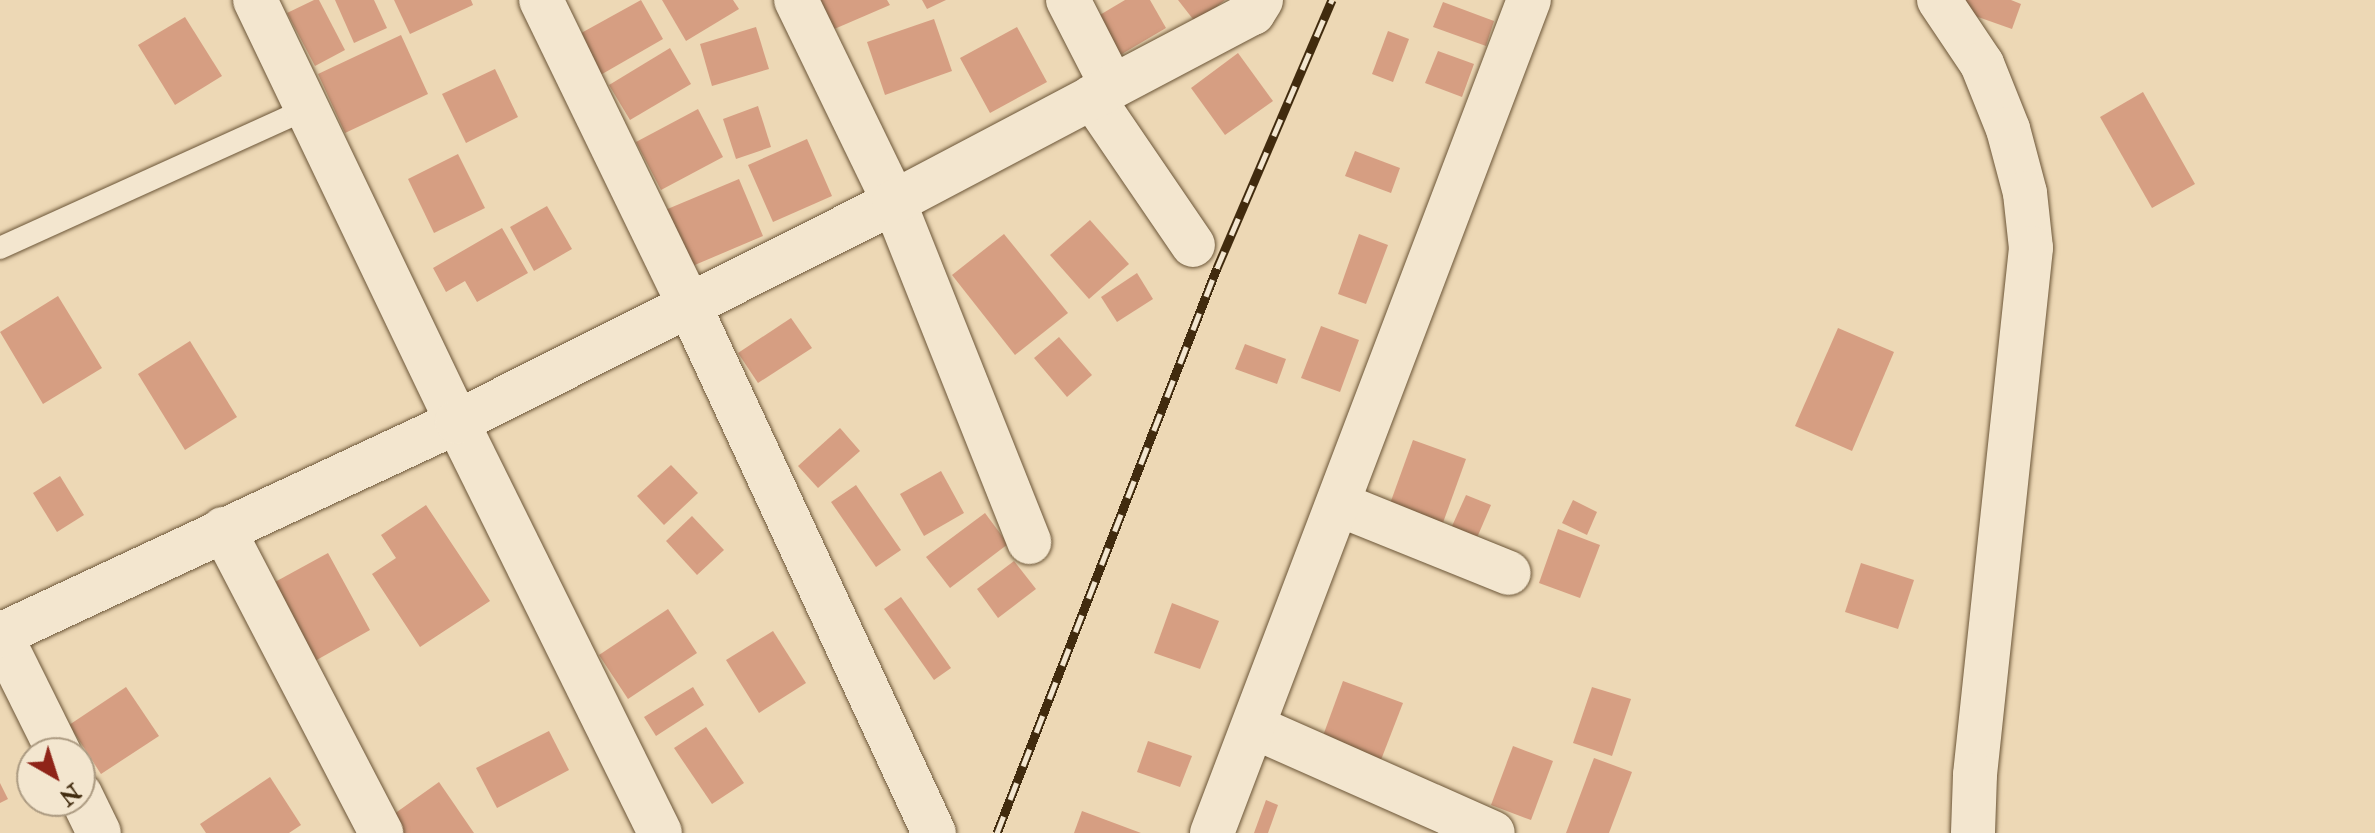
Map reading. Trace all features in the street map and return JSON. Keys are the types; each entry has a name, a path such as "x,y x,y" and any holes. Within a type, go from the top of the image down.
{"street":[{"path":"255,0 457,422 660,833"},
{"path":"541,0 689,305 934,833"},
{"path":"796,0 894,202 1029,542"},
{"path":"1068,0 1102,92 1193,245"},
{"path":"51,737 0,634 457,422 894,202 1253,13 1261,0"},
{"path":"1212,833 1529,0"},
{"path":"1939,0 1982,64 2008,129 2025,193 2031,248 1975,775 1973,833"},
{"path":"1338,504 1509,573"},
{"path":"223,529 381,833"},
{"path":"1254,727 1493,833"}],"lane":[{"path":"0,248 307,109"}],"building":[{"path":"319,0 345,50 315,66 287,13"},
{"path":"335,0 374,0 387,28 354,43"},
{"path":"394,0 471,0 473,5 410,34"},
{"path":"641,0 663,39 597,77 574,37"},
{"path":"662,0 733,0 739,9 686,41"},
{"path":"819,0 887,0 890,5 832,30"},
{"path":"922,0 946,0 927,9"},
{"path":"1125,0 1150,0 1166,28 1115,58 1093,19"},
{"path":"1178,0 1225,0 1196,23"},
{"path":"1966,0 2011,0 2021,4 2012,29 1961,11"},
{"path":"1443,2 1494,21 1486,46 1433,27"},
{"path":"185,17 222,76 175,105 138,45"},
{"path":"934,19 952,71 885,95 867,42"},
{"path":"756,27 769,69 712,86 700,44"},
{"path":"1017,27 1047,82 990,113 960,58"},
{"path":"1388,31 1409,39 1393,82 1372,74"},
{"path":"401,35 428,94 345,133 318,74"},
{"path":"670,48 691,84 630,120 609,85"},
{"path":"1438,51 1474,64 1462,97 1425,83"},
{"path":"1238,53 1273,101 1225,135 1191,88"},
{"path":"495,69 518,117 466,143 442,94"},
{"path":"2143,92 2195,184 2152,208 2100,117"},
{"path":"758,106 771,147 736,159 723,119"},
{"path":"698,109 723,157 661,190 636,142"},
{"path":"807,139 832,196 773,222 748,165"},
{"path":"1355,151 1400,168 1391,193 1345,176"},
{"path":"458,154 485,208 434,233 408,179"},
{"path":"739,179 763,236 683,270 658,213"},
{"path":"547,206 572,249 534,271 510,227"},
{"path":"1090,220 1129,264 1089,299 1050,255"},
{"path":"502,228 528,273 477,302 465,281 446,292 433,268"},
{"path":"1004,234 1068,313 1015,355 952,275"},
{"path":"1359,234 1388,245 1366,304 1338,294"},
{"path":"1137,273 1153,299 1117,322 1101,297"},
{"path":"58,296 102,368 43,404 0,332"},
{"path":"791,318 812,348 758,383 738,353"},
{"path":"1321,326 1359,340 1340,392 1301,378"},
{"path":"1838,328 1894,352 1852,451 1795,426"},
{"path":"1059,337 1092,375 1067,397 1034,358"},
{"path":"190,341 237,417 185,450 138,374"},
{"path":"1245,344 1286,359 1277,384 1235,369"},
{"path":"840,428 860,451 818,488 798,466"},
{"path":"1413,440 1466,459 1440,531 1387,512"},
{"path":"671,465 698,493 664,525 637,496"},
{"path":"941,471 964,513 924,536 900,494"},
{"path":"60,476 84,515 57,532 33,493"},
{"path":"856,485 901,550 876,567 831,502"},
{"path":"1466,495 1491,505 1473,547 1448,535"},
{"path":"1573,500 1597,512 1587,535 1562,523"},
{"path":"426,505 490,601 420,647 372,574 396,558 381,535"},
{"path":"985,513 1008,544 950,588 926,557"},
{"path":"692,516 724,550 697,575 666,541"},
{"path":"1558,529 1600,545 1580,598 1539,583"},
{"path":"328,553 370,630 306,666 264,588"},
{"path":"1014,561 1036,589 998,618 977,589"},
{"path":"1861,563 1914,580 1898,629 1845,612"},
{"path":"901,597 951,668 934,680 884,609"},
{"path":"1172,603 1219,621 1200,669 1154,653"},
{"path":"668,609 697,653 628,699 599,655"},
{"path":"773,631 806,683 759,713 726,660"},
{"path":"1343,681 1403,703 1379,765 1320,744"},
{"path":"126,687 159,736 101,774 96,766 96,737 77,737 69,725"},
{"path":"693,687 704,705 656,736 644,717"},
{"path":"1592,687 1631,699 1612,756 1573,743"},
{"path":"706,727 744,783 712,804 674,748"},
{"path":"549,731 569,770 497,808 476,768"},
{"path":"1148,741 1192,756 1180,787 1137,772"},
{"path":"1513,746 1553,761 1531,820 1491,805"},
{"path":"1594,758 1632,772 1609,833 1566,833"},
{"path":"270,777 301,825 289,833 206,833 200,824"},
{"path":"439,782 474,833 386,833 380,824"},
{"path":"0,783 8,799 0,803"},
{"path":"1266,800 1278,805 1268,833 1254,833"},
{"path":"1082,811 1141,833 1074,833"}],"railway":[{"path":"997,833 1217,268 1332,0"}]}
